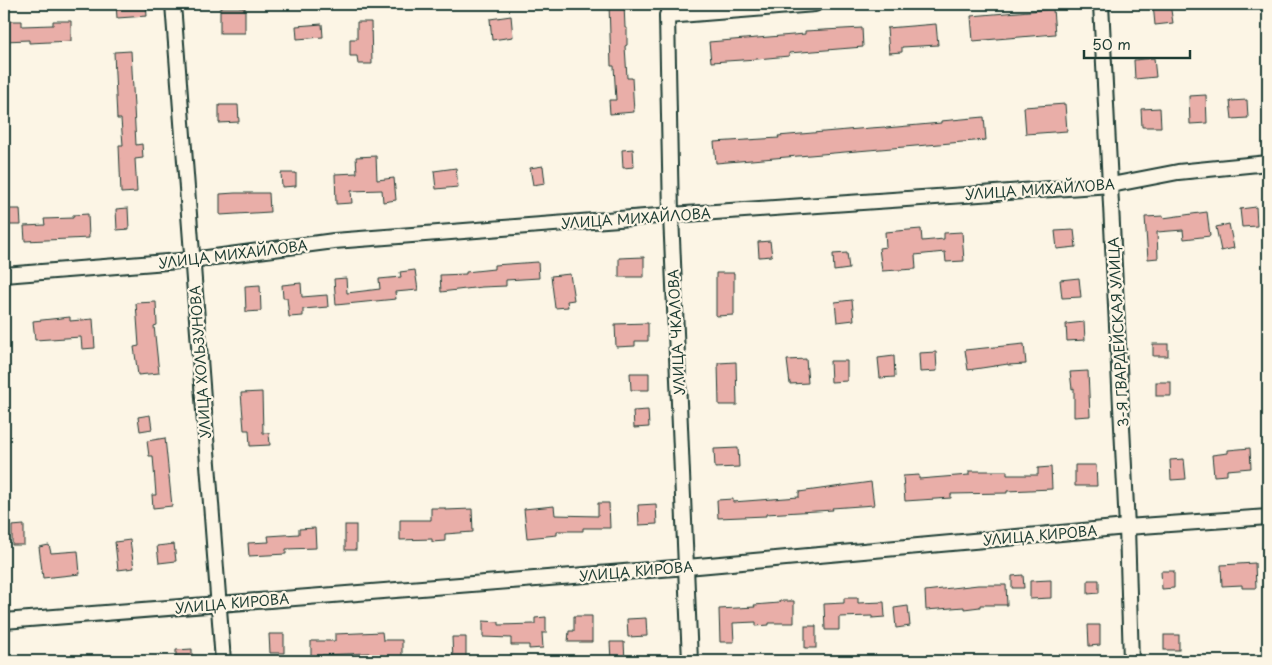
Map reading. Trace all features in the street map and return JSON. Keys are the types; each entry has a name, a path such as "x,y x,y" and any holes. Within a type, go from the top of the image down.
{"street":[{"name":"УЛИЦА ХОЛЬЗУНОВА","path":"173,4 223,661"},
{"path":"669,10 815,4"},
{"name":"3-Я ГВАРДЕЙСКАЯ УЛИЦА","path":"1101,4 1127,527 1131,661"},
{"name":"УЛИЦА ЧКАЛОВА","path":"669,10 671,215 690,661"},
{"name":"УЛИЦА МИХАЙЛОВА","path":"4,275 192,260 334,241 671,215 1111,185 1178,172 1268,163"},
{"name":"УЛИЦА КИРОВА","path":"4,621 218,605 1127,527 1268,517"}],"building":[{"path":"116,4 146,4 147,16 117,18"},
{"path":"609,4 624,4 625,28 627,28 627,45 625,46 627,78 632,78 634,112 610,114 609,100 616,100 614,66 611,66"},
{"path":"1153,4 1170,4 1173,23 1155,25"},
{"path":"220,8 245,8 245,33 220,33"},
{"path":"1053,9 1055,34 973,41 971,16"},
{"path":"511,16 513,37 492,40 490,19"},
{"path":"4,21 22,21 22,26 53,25 53,21 71,21 71,41 29,43 29,40 4,41"},
{"path":"357,22 371,22 372,64 358,64 357,56 350,56 350,39 357,39"},
{"path":"322,24 323,37 297,39 296,26"},
{"path":"936,24 938,45 902,47 902,52 889,53 887,28"},
{"path":"862,28 863,47 789,53 789,56 711,62 709,42 805,34 805,31"},
{"path":"131,51 136,145 142,144 143,158 135,159 137,192 121,193 119,145 123,145 121,119 117,119 114,52"},
{"path":"1154,58 1156,77 1135,79 1134,60"},
{"path":"1206,95 1207,123 1190,124 1189,96"},
{"path":"1247,100 1248,118 1232,119 1230,101"},
{"path":"1065,104 1067,131 1026,134 1024,107"},
{"path":"219,105 238,105 239,122 219,123"},
{"path":"1160,108 1161,127 1142,127 1141,109"},
{"path":"984,117 986,140 716,163 714,142 941,123 941,121"},
{"path":"633,149 634,167 623,168 622,150"},
{"path":"376,156 377,180 394,178 396,200 383,202 382,190 351,191 352,203 336,204 335,174 357,173 356,157"},
{"path":"543,166 545,183 533,185 530,168"},
{"path":"456,168 458,187 436,189 434,171"},
{"path":"281,173 296,173 296,186 282,187"},
{"path":"269,193 270,212 220,215 220,194"},
{"path":"1256,207 1257,226 1242,227 1240,209"},
{"path":"128,208 129,229 117,230 116,209"},
{"path":"7,209 20,209 21,225 8,225"},
{"path":"1207,212 1210,236 1184,239 1183,230 1157,232 1158,258 1148,259 1145,217 1163,216 1163,218"},
{"path":"88,214 89,238 25,241 24,226 45,225 44,219 73,218 73,215"},
{"path":"1229,224 1234,248 1221,251 1216,227"},
{"path":"921,229 922,241 944,239 944,233 962,232 964,261 946,262 945,252 915,255 916,269 882,271 879,248 886,247 885,232"},
{"path":"1074,230 1076,247 1057,249 1055,231"},
{"path":"770,241 772,256 759,257 758,242"},
{"path":"847,253 849,269 834,271 833,254"},
{"path":"644,257 644,277 619,277 619,258"},
{"path":"538,262 539,278 506,280 506,286 441,292 440,275 466,274 466,272 494,269 494,265"},
{"path":"415,270 418,290 395,292 396,299 336,305 334,279 346,278 347,293 380,289 379,279 401,277 400,272"},
{"path":"716,273 734,273 734,315 716,316"},
{"path":"570,274 574,300 567,301 568,307 555,308 551,276"},
{"path":"1079,278 1081,297 1062,298 1060,280"},
{"path":"301,283 302,297 327,295 328,307 303,309 303,316 289,317 287,298 283,298 282,285"},
{"path":"260,285 261,311 246,312 245,286"},
{"path":"852,300 854,320 837,322 835,302"},
{"path":"156,302 157,325 154,326 159,373 138,375 134,347 139,346 136,303"},
{"path":"70,317 70,321 93,319 95,348 82,349 81,337 35,340 33,321"},
{"path":"1084,322 1085,340 1067,341 1066,324"},
{"path":"648,323 648,341 635,341 635,346 616,347 615,324"},
{"path":"1024,344 1026,364 1008,364 968,370 965,350"},
{"path":"1153,344 1168,344 1168,356 1153,356"},
{"path":"936,352 937,371 920,372 919,353"},
{"path":"894,356 895,377 880,378 878,358"},
{"path":"806,359 808,383 790,384 787,360"},
{"path":"830,361 847,361 847,381 831,382"},
{"path":"736,362 737,405 719,405 718,363"},
{"path":"1088,371 1090,416 1074,417 1074,388 1072,389 1070,372"},
{"path":"630,373 649,373 649,390 631,390"},
{"path":"1156,382 1171,382 1171,396 1156,396"},
{"path":"262,392 263,433 269,433 270,445 250,446 249,430 244,430 241,393"},
{"path":"648,410 649,427 634,428 633,411"},
{"path":"150,415 152,429 140,431 138,417"},
{"path":"165,438 172,506 153,508 152,495 156,495 153,456 149,456 147,441"},
{"path":"738,448 739,467 715,468 714,449"},
{"path":"1250,448 1251,468 1227,470 1227,475 1214,476 1212,455 1228,453 1228,450"},
{"path":"1184,459 1186,479 1171,480 1170,460"},
{"path":"1075,465 1096,465 1097,486 1075,486"},
{"path":"1051,467 1052,489 1007,491 1007,493 951,494 951,498 905,501 903,476 919,475 919,479 969,475 969,471 1007,471 1007,475 1038,475 1038,468"},
{"path":"871,482 874,505 832,508 833,510 766,514 766,516 718,518 717,500 733,499 733,502 799,497 799,492"},
{"path":"598,503 609,503 610,528 583,528 583,531 557,531 557,535 527,538 524,509 554,506 555,515 598,516"},
{"path":"656,504 657,524 639,525 638,505"},
{"path":"431,508 445,508 445,510 472,509 473,532 445,534 445,541 432,542 432,539 400,540 400,520 431,520"},
{"path":"24,525 24,545 12,545 12,526"},
{"path":"345,525 356,525 356,550 345,550"},
{"path":"315,528 316,548 286,549 286,554 249,556 248,543 269,542 268,536 299,534 299,529"},
{"path":"130,540 134,568 118,570 115,542"},
{"path":"174,544 176,561 159,563 157,546"},
{"path":"49,545 51,553 78,551 80,574 43,578 39,547"},
{"path":"1255,563 1256,588 1242,588 1242,585 1222,586 1221,565"},
{"path":"1161,571 1174,571 1174,588 1162,589"},
{"path":"1023,575 1024,588 1012,588 1012,576"},
{"path":"1051,580 1051,598 1030,599 1030,581"},
{"path":"1088,580 1099,580 1099,593 1088,594"},
{"path":"978,585 1006,585 1007,605 980,605 980,607 964,609 964,607 926,610 925,591"},
{"path":"844,598 858,598 858,603 884,602 885,617 839,617 839,630 825,630 824,604 844,603"},
{"path":"779,601 794,601 794,623 769,623 769,625 756,626 756,622 733,623 734,642 720,642 719,609 755,607 754,605 779,603"},
{"path":"908,606 910,626 896,628 894,608"},
{"path":"574,616 592,616 592,642 568,642 569,631 574,631"},
{"path":"546,617 546,633 542,633 543,648 529,649 529,645 511,645 511,638 483,637 483,621 499,622 499,625 535,624 535,618"},
{"path":"646,618 647,636 628,637 627,619"},
{"path":"1088,625 1100,625 1100,645 1089,646"},
{"path":"805,626 816,626 816,648 805,648"},
{"path":"382,632 383,640 402,640 402,661 370,661 369,653 322,655 322,658 311,659 311,641 335,641 335,634"},
{"path":"269,634 284,634 284,653 270,653"},
{"path":"1164,635 1179,635 1179,650 1164,650"},
{"path":"452,637 466,637 466,660 453,661"},
{"path":"610,642 624,642 625,661 611,661"},
{"path":"192,649 192,661 176,661 176,650"}]}
